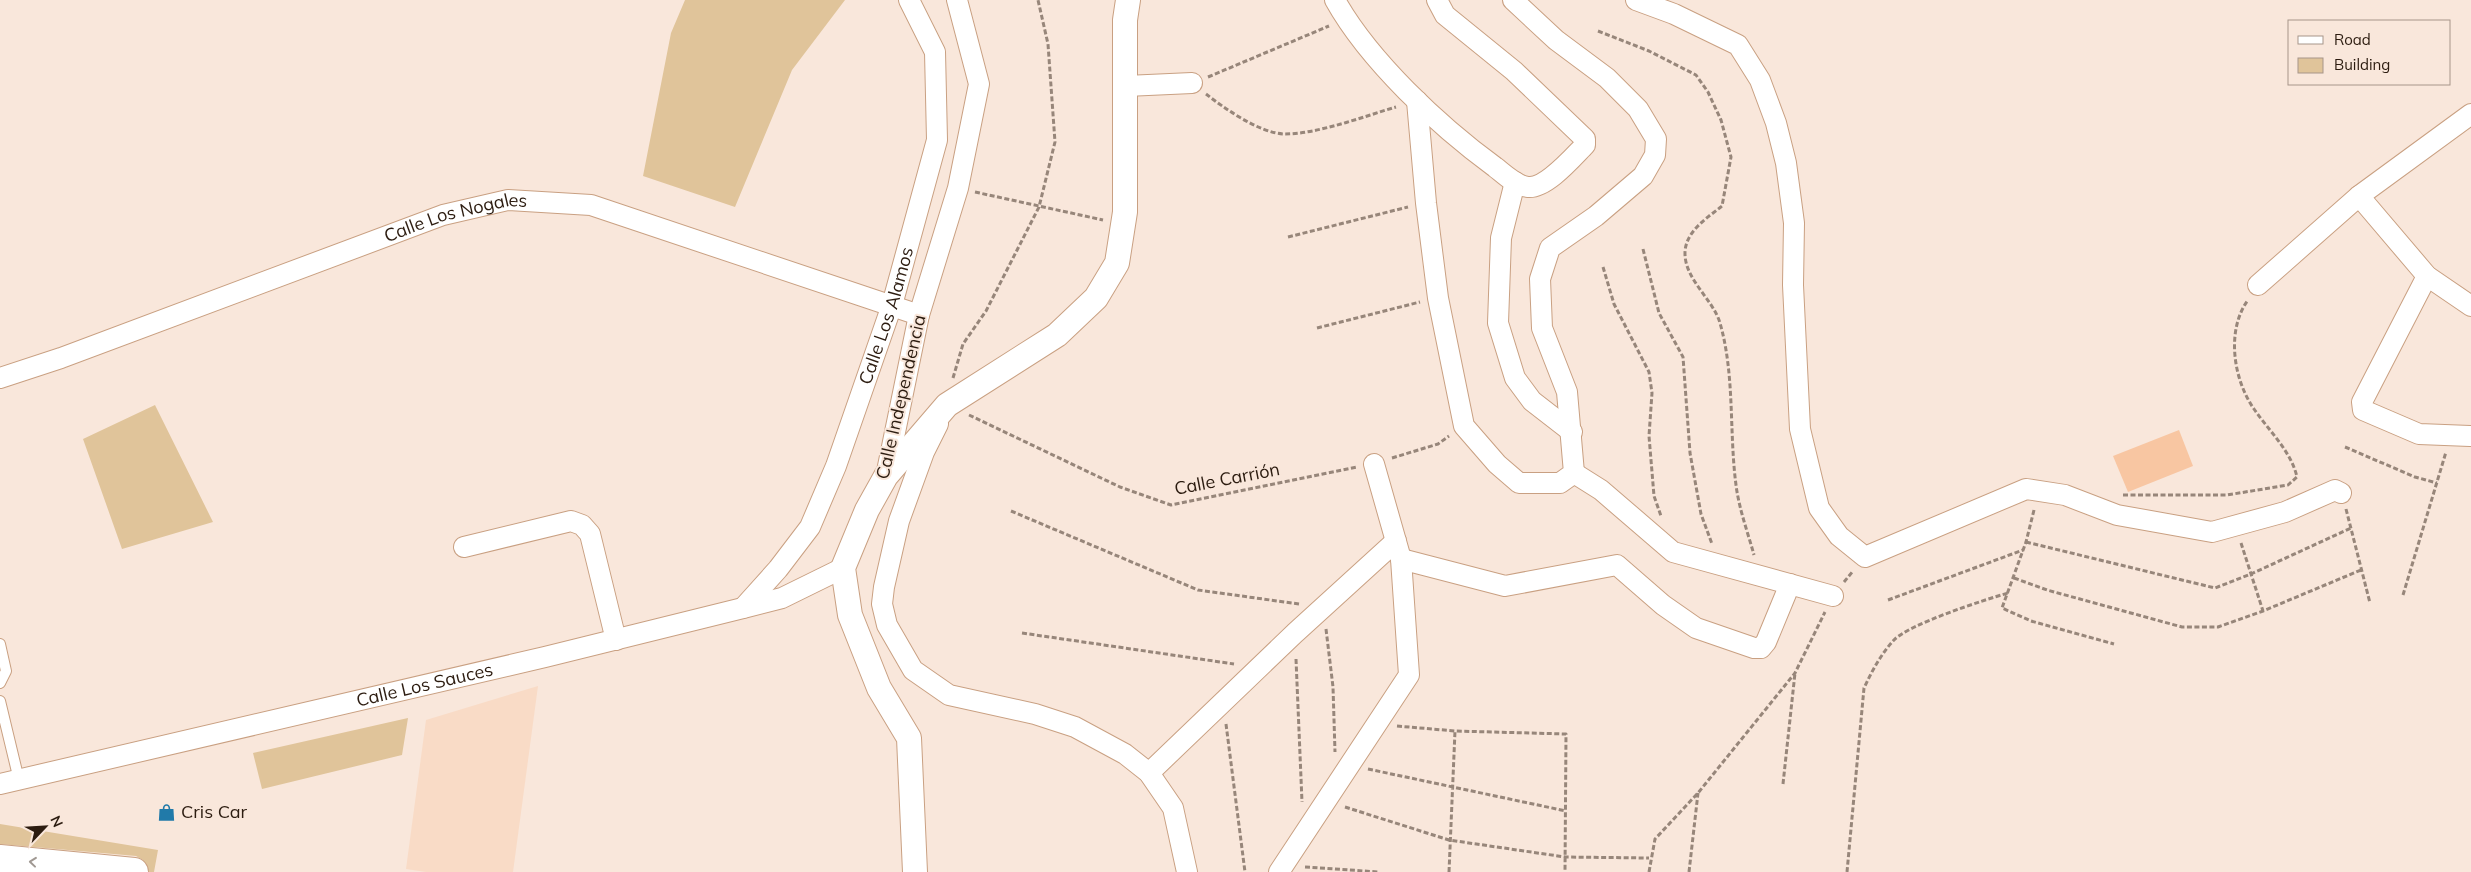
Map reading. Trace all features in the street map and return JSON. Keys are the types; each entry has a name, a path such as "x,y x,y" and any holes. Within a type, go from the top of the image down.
{"highway":[{"path":"0,859 134,872"}],"street":[{"name":"Calle Los Alamos","path":"744,608 778,569 810,526 836,466 892,305 937,140 935,52 909,0"},
{"name":"Calle Independencia","path":"843,568 867,510 886,476 919,315 958,188 979,84 957,0"},
{"path":"886,476 948,405 1056,335 1096,298 1117,263 1123,224 1125,193 1125,20 1128,0"},
{"path":"1335,0 1345,19 1417,101 1461,142 1515,182 1528,187 1541,184 1585,145 1585,139 1514,71 1445,15 1437,0"},
{"path":"1513,0 1556,40 1607,78 1638,109 1656,139 1656,155 1643,176 1596,216 1550,248 1540,279 1542,328 1567,392 1572,432 1574,473"},
{"path":"1636,0 1674,14 1738,45 1760,80 1776,123 1786,163 1794,223 1793,285 1800,429 1819,508 1839,536 1865,557 2026,489 2065,495 2116,515 2212,532 2285,512 2335,490 2341,493"},
{"path":"1126,86 1192,83"},
{"path":"1417,101 1426,203 1438,298 1464,426 1497,464 1519,483 1560,483 1574,473"},
{"path":"2258,285 2359,196 2471,114"},
{"path":"1515,182 1501,238 1498,323 1515,378 1532,401 1572,432"},
{"path":"2359,196 2426,276 2471,306"},
{"name":"Calle Los Nogales","path":"0,378 62,358 443,215 508,200 591,205 919,315"},
{"path":"2426,276 2362,402 2363,410 2419,434 2460,435"},
{"path":"948,405 924,452 899,521 884,588 882,604 886,625 913,670 949,695 1035,714 1075,727 1125,754 1149,773 1173,808 1188,872"},
{"path":"1281,869 1409,675 1399,550 1374,464"},
{"path":"1574,473 1601,490 1672,552 1833,596"},
{"path":"464,547 571,521 582,525 590,534 616,640"},
{"path":"1399,550 1505,586 1617,565 1663,605 1696,628 1754,648 1760,648 1766,642 1790,584"},
{"path":"1149,773 1323,608 1399,550"},
{"path":"843,568 850,615 879,688 909,738 915,872"},
{"name":"Calle Los Sauces","path":"10,782 616,640 744,608 782,598 843,568"}],"lane":[{"path":"0,644 6,671 0,683"},
{"path":"0,701 10,782"}],"path":[{"path":"948,405 955,368 964,344 986,311 1039,207 1055,142 1048,44 1038,0"},
{"path":"1345,19 1192,83 1222,107 1258,126 1282,134 1315,130 1417,101"},
{"path":"1598,31 1649,51 1696,75 1708,92 1721,120 1731,157 1722,206 1699,224 1689,238 1685,252 1688,268 1720,321 1727,358 1736,487 1759,576"},
{"path":"958,188 1123,224"},
{"path":"1288,237 1426,203"},
{"path":"1643,249 1659,313 1683,357 1692,461 1701,514 1720,565"},
{"path":"1603,267 1614,304 1649,372 1652,393 1649,436 1654,496 1672,552"},
{"path":"2122,495 2227,495 2288,485 2297,477 2294,463 2252,407 2239,378 2234,342 2240,311 2258,285"},
{"path":"1318,328 1438,298"},
{"name":"Calle Carrión","path":"948,405 1120,487 1171,505 1374,464 1438,444 1464,426"},
{"path":"2402,595 2437,483 2460,435"},
{"path":"2345,447 2415,477 2437,483"},
{"path":"2039,491 2026,542 2002,608 2031,622 2114,644"},
{"path":"2341,493 2370,603"},
{"path":"1011,511 1198,590 1323,608 1333,687 1336,783"},
{"path":"2235,526 2263,612"},
{"path":"2026,542 2215,588 2251,574 2351,528"},
{"path":"1888,600 2023,550"},
{"path":"1649,872 1650,858 1655,839 1698,793 1795,673 1833,596 1865,557"},
{"path":"2014,578 2047,590 2182,627 2218,628 2263,612 2361,570"},
{"path":"1847,872 1864,688 1873,669 1896,638 1930,621 2008,593"},
{"path":"1022,633 1258,668"},
{"path":"1295,633 1298,741 1304,834"},
{"path":"1783,784 1795,673"},
{"path":"1224,701 1245,872"},
{"path":"1376,724 1455,730 1566,734 1565,872"},
{"path":"1449,872 1455,730"},
{"path":"1348,765 1566,811"},
{"path":"1689,872 1698,793"},
{"path":"1325,801 1449,840 1565,856 1650,858"},
{"path":"1281,869 1379,872"}],"shaded area":[{"path":"2179,430 2193,466 2128,492 2113,456"},
{"path":"538,686 513,872 426,872 406,869 426,720"}],"building":[{"path":"685,0 845,0 792,70 735,207 643,176 671,33"},
{"path":"155,405 213,522 122,549 83,439"},
{"path":"408,718 402,755 262,789 253,753"},
{"path":"0,824 158,850 154,872 149,872 143,860 136,856 0,844"}],"place":[{"name":"Cris Car","path":"167,812"}]}
